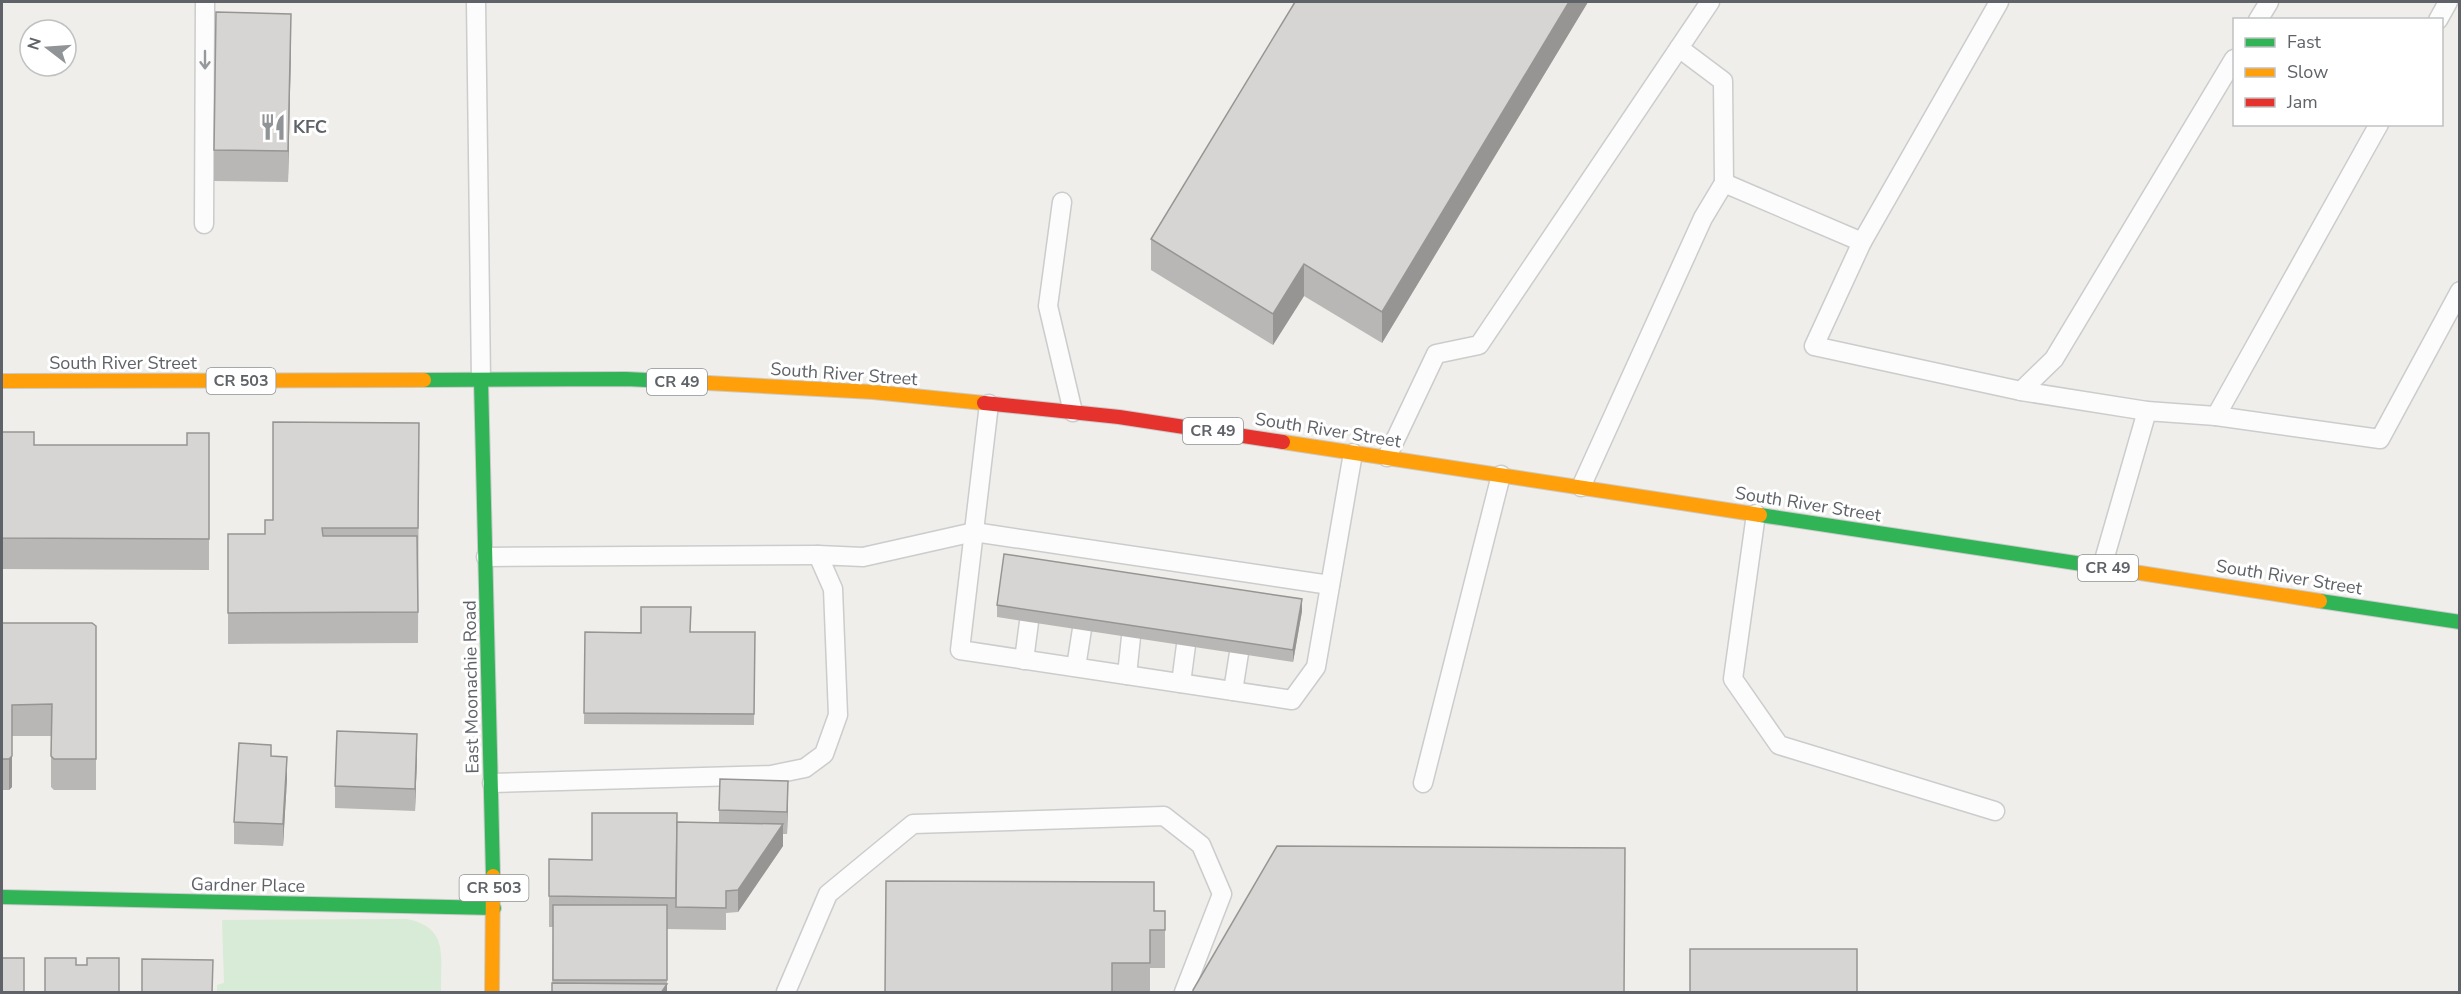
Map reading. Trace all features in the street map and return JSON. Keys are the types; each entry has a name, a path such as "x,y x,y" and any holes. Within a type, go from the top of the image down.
{"main road":[{"name":"South River Street","path":"2,381 626,379 873,392 1119,417 2460,622"},
{"name":"East Moonachie Road","path":"481,380 492,783 494,908 492,993"},
{"name":"Gardner Place","path":"2,897 494,908"}],"lane":[{"path":"204,224 205,2"},
{"path":"476,2 481,380"},
{"path":"1388,458 1436,354 1479,345 1710,2"},
{"path":"1999,2 1862,242 1814,346 2021,391 2147,411 2216,416 2380,439 2460,291"},
{"path":"2259,18 2269,2"},
{"path":"2439,18 2448,2"},
{"path":"1581,487 1703,218 1724,183 1723,81 1679,48"},
{"path":"2021,391 2054,359 2233,61"},
{"path":"2216,416 2378,126"},
{"path":"1724,183 1862,242"},
{"path":"1062,202 1048,306 1073,412"},
{"path":"989,404 960,651 1292,700 1316,667 1353,453"},
{"path":"2102,567 2147,411"},
{"path":"1423,783 1501,475"},
{"path":"1756,514 1733,679 1779,745 1995,811"},
{"path":"486,557 818,555 863,557 974,532 1330,585"},
{"path":"1038,561 1041,542"},
{"path":"1091,569 1092,551"},
{"path":"492,783 771,775 805,768 824,754 838,715 833,589 818,555"},
{"path":"1139,576 1142,557"},
{"path":"1194,585 1197,566"},
{"path":"1246,592 1248,573"},
{"path":"1024,660 1029,622"},
{"path":"1076,667 1082,629"},
{"path":"1127,675 1131,637"},
{"path":"1181,684 1186,645"},
{"path":"1233,691 1239,653"},
{"path":"786,993 828,894 913,824 1164,816 1201,845 1222,894 1184,993"}],"green space":[{"path":"407,919 421,923 436,937 441,956 441,992 217,992 217,985 224,983 222,920"}],"building":[{"path":"1295,2 1569,2 1382,312 1304,264 1273,314 1151,239"},
{"path":"216,12 291,14 288,151 214,150"},
{"path":"273,422 419,423 418,528 322,528 323,536 417,536 418,612 228,613 228,534 265,534 265,520 273,520"},
{"path":"2,432 34,432 34,445 187,445 187,433 209,433 209,539 2,538"},
{"path":"1004,554 1302,599 1293,650 997,605"},
{"path":"641,607 691,607 690,632 755,632 754,714 584,713 585,632 641,633"},
{"path":"2,623 92,623 96,626 96,759 54,759 51,756 52,704 12,705 12,756 9,759 2,759"},
{"path":"337,731 417,734 415,789 335,786"},
{"path":"239,743 271,745 271,756 287,757 283,824 234,822"},
{"path":"720,779 788,781 787,812 719,810"},
{"path":"592,813 677,813 676,898 549,896 549,859 592,860"},
{"path":"677,822 783,824 738,890 726,891 726,908 676,907"},
{"path":"1277,846 1625,848 1624,993 1193,993"},
{"path":"886,881 1154,882 1154,911 1165,911 1165,930 1150,930 1150,963 1112,963 1112,993 885,993"},
{"path":"553,905 667,905 667,980 553,980"},
{"path":"1690,949 1857,949 1857,993 1690,993"},
{"path":"2,958 24,958 24,993 2,993"},
{"path":"45,958 76,958 76,965 87,965 87,958 119,958 119,993 45,993"},
{"path":"142,959 213,960 212,993 142,993"},
{"path":"552,983 667,984 661,993 552,993"}],"traffic: fast":[{"path":"424,380 626,379 708,383"},
{"path":"481,380 493,876"},
{"path":"1760,515 2089,565"},
{"path":"2320,601 2460,622"},
{"path":"2,897 494,908"}],"traffic: slow":[{"path":"2,381 424,380"},
{"path":"708,383 873,392 984,403"},
{"path":"1283,442 1760,515"},
{"path":"2089,565 2320,601"},
{"path":"492,992 493,876"}],"traffic: jam":[{"path":"984,403 1119,417 1283,442"}],"place":[{"name":"KFC","path":"273,127"}]}
